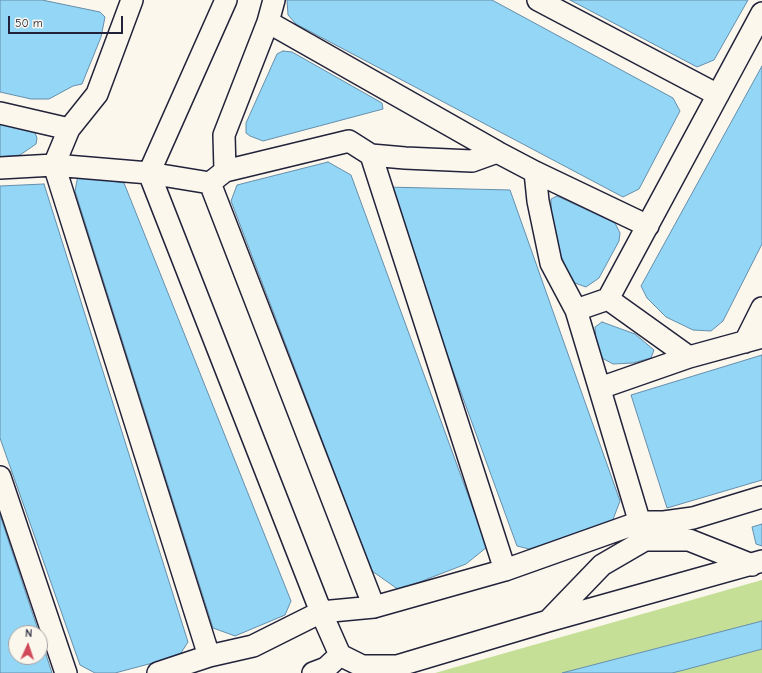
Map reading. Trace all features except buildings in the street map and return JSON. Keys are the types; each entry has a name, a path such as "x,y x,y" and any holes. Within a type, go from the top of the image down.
{"lane":[{"path":"132,0 96,94 69,129 54,165 209,656"},
{"path":"226,0 149,172 321,612 340,655 362,666 397,666 548,621 757,563"},
{"path":"274,0 268,22 224,135 217,177 374,607"},
{"path":"538,0 718,95"},
{"path":"576,310 608,299 762,13"},
{"path":"268,22 497,152 535,172 648,226"},
{"path":"0,113 69,129"},
{"path":"0,168 54,165 217,177 349,141 371,156 472,160 497,152"},
{"path":"371,156 505,570"},
{"path":"535,172 538,201 551,263 576,310 643,531"},
{"path":"608,299 689,357"},
{"path":"600,388 689,357 753,340 762,308"},
{"path":"0,477 66,673"},
{"path":"158,673 209,656 253,646 321,612 374,607 643,531 664,522 694,518 762,496"},
{"path":"643,531 689,540 757,563"},
{"path":"548,621 602,566 643,531"},
{"path":"313,673 326,668 340,655"}],"green space":[{"path":"762,580 762,621 562,673 435,673"},
{"path":"762,649 762,673 672,673 684,670"}],"water":[{"path":"0,0 42,0 100,12 105,17 101,37 82,84 73,86 49,99 31,99 0,92"},
{"path":"287,0 492,0 673,98 680,111 639,189 623,197 296,24 288,15"},
{"path":"570,0 748,0 714,60 697,67"},
{"path":"283,51 292,52 382,103 383,109 263,141 250,136 246,133 246,123 277,54"},
{"path":"762,66 762,244 723,321 711,331 693,330 666,317 647,298 641,286"},
{"path":"0,120 34,130 37,138 36,144 20,155 0,157"},
{"path":"328,162 351,175 487,547 466,564 399,590 372,571 231,201 237,185"},
{"path":"78,175 124,183 291,601 285,615 235,636 213,628 75,191"},
{"path":"44,184 188,642 179,656 115,673 95,673 80,665 0,438 0,186"},
{"path":"386,187 510,190 620,501 612,522 529,549 517,546"},
{"path":"557,196 615,223 620,233 619,241 599,278 586,287 572,282 559,251 551,214 551,199"},
{"path":"602,322 635,334 654,350 651,358 633,363 613,364 602,358 596,340 595,327"},
{"path":"762,355 762,480 667,508 631,395"},
{"path":"0,515 36,625 8,625 8,665 48,665 48,661 52,673 0,673"},
{"path":"762,524 762,546 756,544 752,527"},
{"path":"762,621 762,649 684,670 672,673 562,673"}]}
